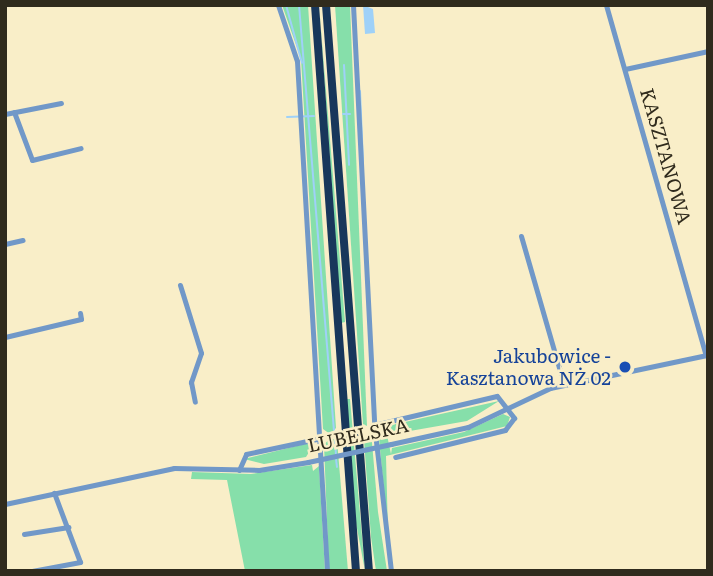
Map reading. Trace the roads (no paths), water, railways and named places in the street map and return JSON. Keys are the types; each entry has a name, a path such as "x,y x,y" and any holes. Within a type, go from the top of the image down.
{"highway":[{"path":"315,5 356,571"},
{"path":"326,5 369,571"}],"street":[{"path":"278,5 297,61 327,571"},
{"path":"353,5 374,425 391,571"},
{"name":"KASZTANOWA","path":"606,5 707,355"},
{"path":"625,69 708,51"},
{"path":"5,114 61,103"},
{"path":"14,112 32,160 81,148"},
{"path":"521,236 564,385"},
{"path":"5,244 23,240"},
{"path":"180,285 201,353 191,382 195,402"},
{"path":"5,337 81,319 80,313"},
{"name":"LUBELSKA","path":"5,504 174,468 239,470 308,462 468,427 564,385 707,355"},
{"path":"374,425 497,396 509,408 514,421 509,428 395,457"},
{"path":"239,470 246,454 321,438"},
{"path":"32,571 80,562 54,493"},
{"path":"24,534 68,527"}],"water":[{"path":"363,5 373,9 375,33 365,34"}],"waterway":[{"path":"286,5 302,63"},
{"path":"299,5 334,430"},
{"path":"344,65 349,165"},
{"path":"360,91 363,162"},
{"path":"343,114 350,114"},
{"path":"287,117 314,116"},
{"path":"335,441 336,454"},
{"path":"336,459 337,467"}],"place":[{"name":"Jakubowice - Kasztanowa NŻ 02","path":"625,367"}]}
